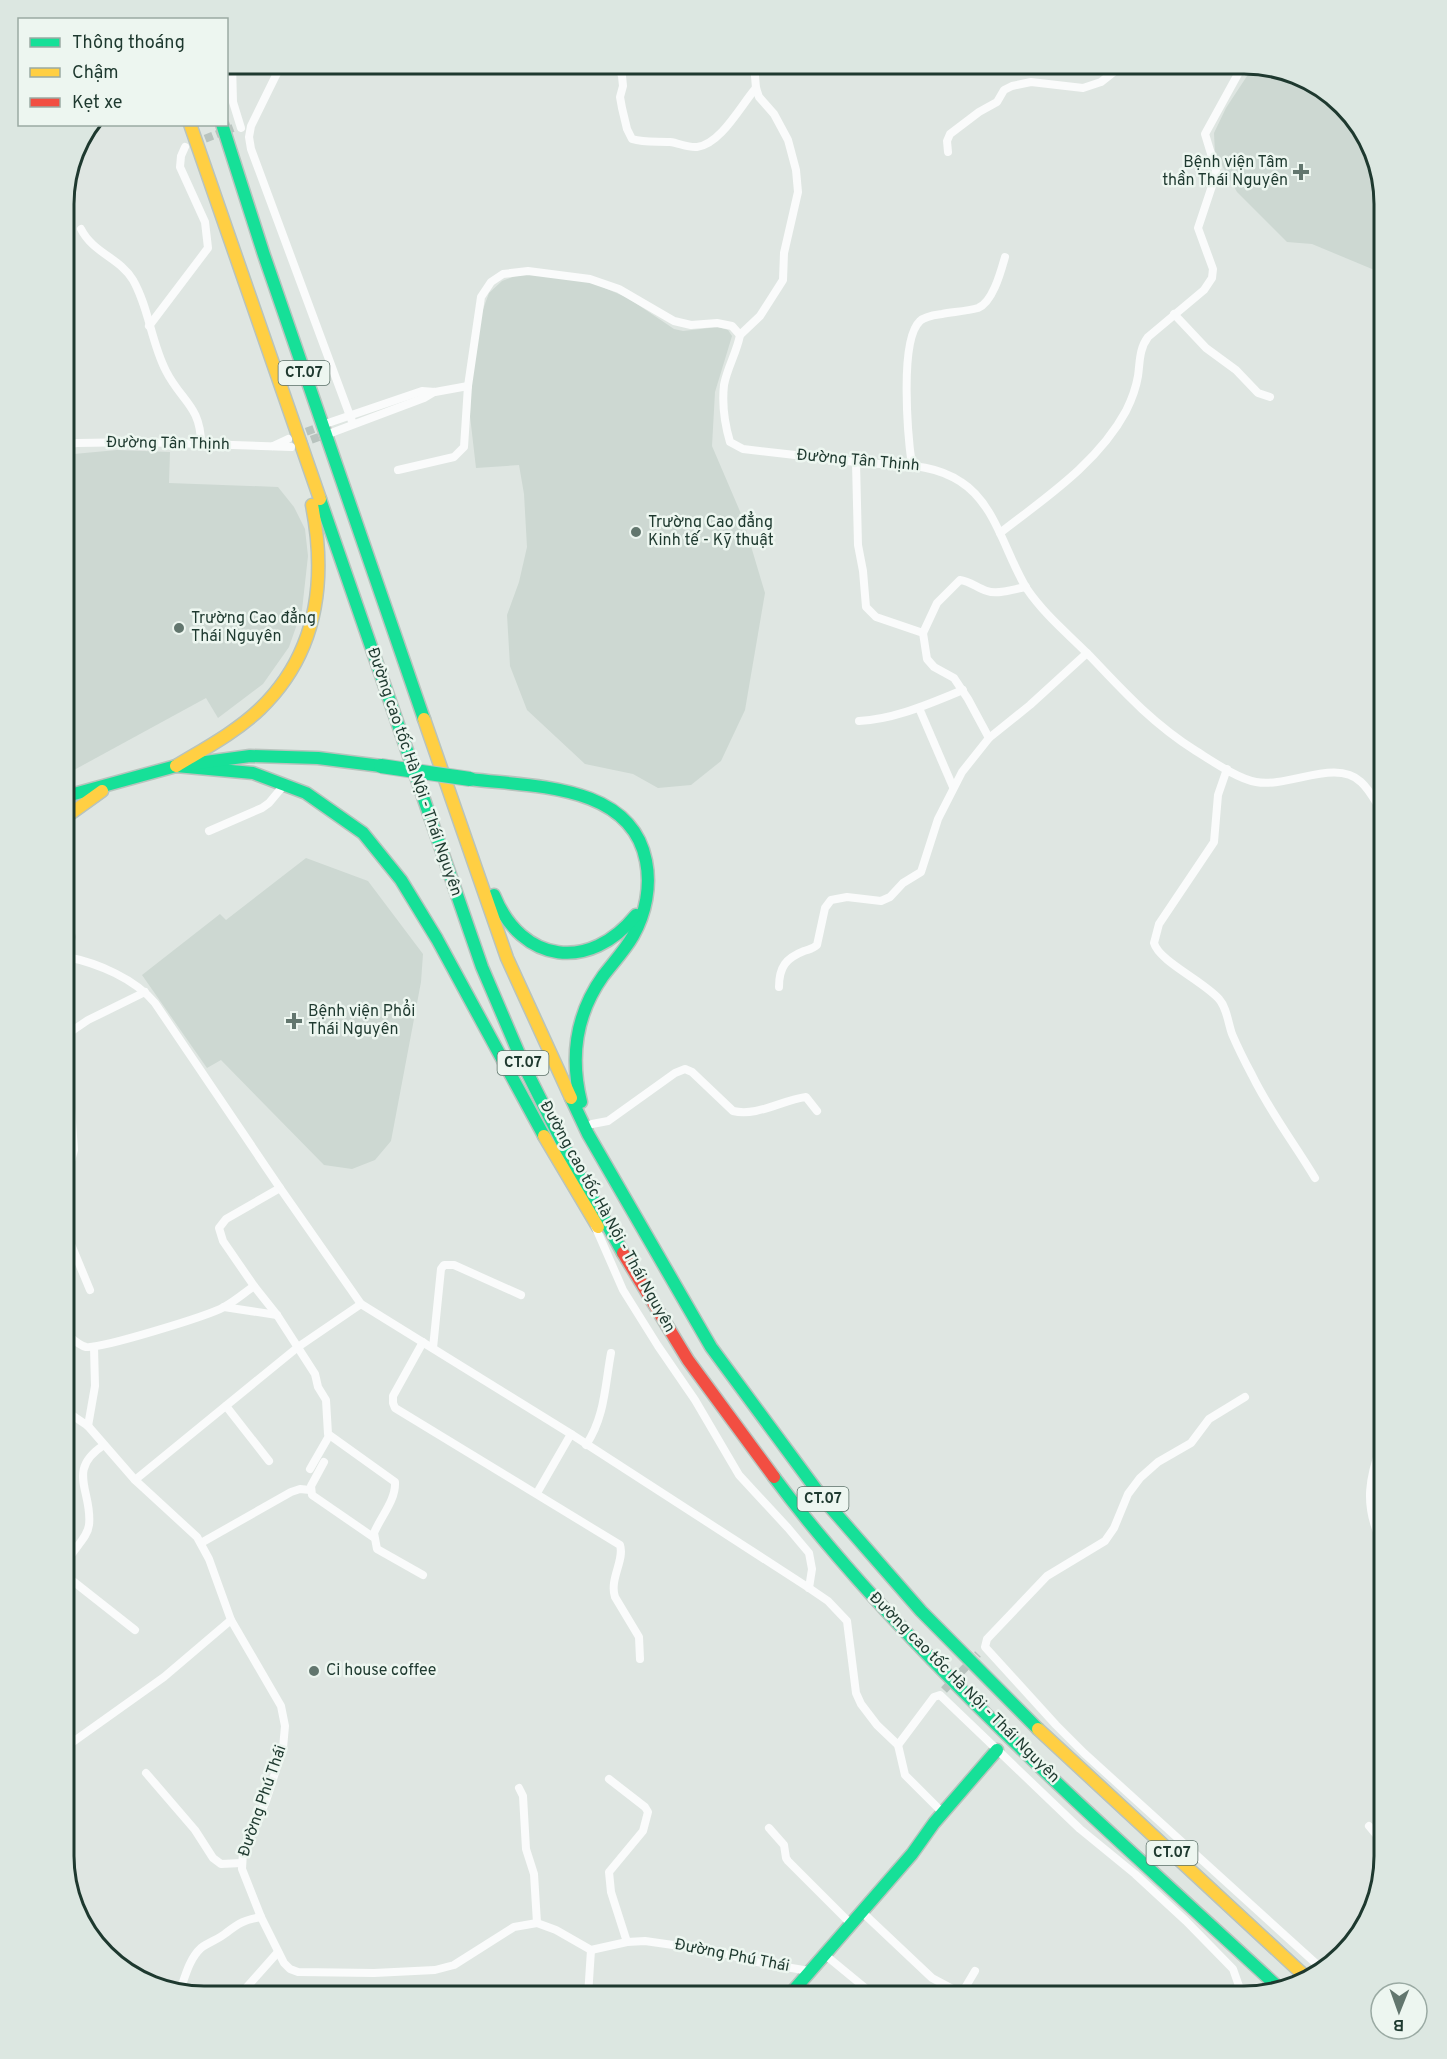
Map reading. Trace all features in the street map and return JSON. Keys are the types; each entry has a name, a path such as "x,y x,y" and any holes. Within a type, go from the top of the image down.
{"main road":[{"name":"Đường cao tốc Hà Nội - Thái Nguyên","path":"191,126 482,967 526,1070 567,1152 623,1252 688,1360 802,1516 900,1627 1018,1747 1272,1982"},
{"name":"Đường cao tốc Hà Nội - Thái Nguyên","path":"232,127 267,266 507,958 588,1134 647,1239 711,1347 824,1500 921,1611 1037,1728 1300,1972"},
{"path":"176,766 220,740 262,708 294,667 313,624 317,609 319,532 308,489 270,379 239,264"},
{"path":"390,621 437,735 490,888 501,912 516,932 535,945 559,953 581,954 600,948 616,937 629,925 646,900"},
{"path":"74,794 176,766 250,756 318,758 381,766 574,795 606,805 629,824 645,850 649,876 646,900 637,929 597,985 582,1015 574,1054 576,1086 583,1108 630,1195 647,1239"},
{"path":"176,766 253,773 306,793 363,833 401,880 437,939 558,1162 617,1256 688,1360"},
{"path":"74,810 111,785"},
{"path":"799,1986 809,1971 912,1854 943,1813 997,1750"}],"street":[{"path":"232,74 232,127 251,126"},
{"path":"277,74 251,126 249,137 251,149 353,424"},
{"path":"621,74 623,86 620,97 627,129 633,139 642,142 678,143 689,147 699,147 707,143 729,125 744,101 756,88"},
{"path":"398,470 454,457 464,447 468,386 481,297 491,282 503,274 528,271 590,279 619,289 674,321 691,325 717,323 732,326 740,335 760,316 783,280 784,253 798,192 796,170 788,140 774,114 759,97 754,74"},
{"path":"948,152 947,141 950,134 997,102 1004,90 1011,86 1041,82 1083,88 1101,82 1111,74"},
{"path":"1000,533 1070,478 1116,427 1135,389 1140,349 1143,343 1204,290 1212,279 1212,269 1198,228 1216,170 1205,134 1238,74"},
{"path":"149,326 208,248 205,222 180,167 185,147"},
{"path":"81,229 86,240 123,269 132,279 142,300 166,372 192,407 199,421 201,444"},
{"path":"912,465 906,408 910,352 914,332 920,321 932,316 977,308 985,304 998,282 1005,257"},
{"path":"1174,314 1206,348 1236,370 1258,393 1270,397"},
{"name":"Đường Tân Thịnh","path":"740,335 724,385 726,428 730,442 743,449 856,462 926,466 962,482 988,510 1026,587 1053,621 1168,733 1227,769 1255,782 1290,781 1334,772 1356,778 1364,784 1374,800"},
{"path":"328,423 422,391 435,392 468,386"},
{"path":"331,433 435,392"},
{"name":"Đường Tân Thịnh","path":"74,444 141,442 273,447 289,443"},
{"path":"856,462 858,545 866,607 876,617 922,633"},
{"path":"989,738 954,678 934,667 927,659 922,633 937,603 960,580 992,593 1026,587"},
{"path":"779,987 782,966 794,955 815,948 817,945 825,908 831,900 847,897 881,901 921,872 938,819 962,772 989,738 1030,705 1087,653"},
{"path":"859,721 885,718 919,708 963,690"},
{"path":"919,708 953,787"},
{"path":"1227,769 1218,795 1214,842 1159,924 1154,943 1160,954 1194,977 1220,1000 1231,1032 1256,1083 1272,1113 1297,1148 1314,1178"},
{"path":"209,831 261,808 269,803 284,785"},
{"path":"74,960 98,967 145,992 165,1016 361,1304 571,1434 828,1601 847,1621 856,1693 868,1715 898,1745 905,1775 943,1813"},
{"path":"74,1030 88,1020 145,992"},
{"path":"592,1124 597,1125 608,1121 675,1073 685,1069 692,1072 733,1111 748,1112 806,1097 816,1111"},
{"path":"280,1188 226,1219 219,1228 223,1241 277,1315 315,1374 318,1387 325,1398 326,1429 329,1436 395,1482 392,1497 375,1529 374,1537 378,1550 423,1575"},
{"path":"588,1211 623,1290 695,1400 733,1465 753,1491 789,1528 809,1553 812,1569 809,1588"},
{"path":"74,1251 90,1290"},
{"path":"432,1348 441,1269 444,1265 454,1265 521,1295"},
{"path":"74,1340 82,1346 94,1347 189,1320 224,1307 254,1286"},
{"path":"135,1480 298,1347 361,1304"},
{"path":"224,1307 277,1315"},
{"path":"423,1342 393,1396 395,1408 537,1493 621,1547 613,1590 639,1637 640,1659"},
{"path":"88,1426 95,1386 94,1347"},
{"path":"586,1444 597,1427 601,1414 611,1353"},
{"path":"978,1654 985,1647 987,1639 1047,1576 1105,1541 1114,1528 1128,1494 1140,1478 1158,1462 1191,1443 1209,1419 1245,1397"},
{"path":"226,1406 268,1461"},
{"name":"Đường Phú Thái","path":"74,1416 88,1426 135,1480 187,1527 201,1543 231,1620 281,1706 285,1726 283,1748 266,1801 243,1852 242,1869 261,1917 284,1963 290,1969 298,1972 374,1973 435,1970 454,1965 514,1928 537,1923"},
{"path":"537,1493 571,1434"},
{"path":"310,1469 329,1436"},
{"path":"74,1551 89,1525 82,1478 86,1464 94,1452 104,1445"},
{"path":"310,1490 324,1462"},
{"path":"1374,1471 1369,1503 1371,1520 1374,1524"},
{"path":"201,1543 291,1492 300,1489 310,1490"},
{"path":"310,1490 315,1498 374,1537"},
{"path":"74,1582 135,1630"},
{"path":"74,1741 164,1677 231,1620"},
{"path":"985,1647 1084,1753 1316,1963"},
{"path":"898,1745 934,1697 942,1693 997,1750 1080,1829 1135,1874 1186,1921 1233,1970 1239,1986"},
{"path":"146,1773 195,1830 213,1858 220,1864 242,1863"},
{"path":"609,1779 648,1812 643,1831 609,1872 611,1892 627,1942"},
{"path":"519,1788 523,1796 527,1856 534,1874 537,1923 556,1930 591,1950 589,1985"},
{"path":"1369,1826 1374,1832"},
{"path":"769,1828 784,1845 788,1861 851,1924"},
{"path":"861,1911 932,1978 947,1986"},
{"path":"183,1984 192,1958 201,1948 227,1933 234,1926 261,1917"},
{"name":"Đường Phú Thái","path":"591,1950 627,1942 667,1943 809,1971"},
{"path":"249,1985 278,1952"},
{"path":"825,1954 863,1986"},
{"path":"968,1986 975,1971"}],"shaded area":[{"name":"Bệnh viện Tâm thần Thái Nguyên","path":"1248,74 1260,75 1293,83 1308,91 1323,100 1347,124 1364,154 1369,170 1374,204 1374,270 1312,244 1287,242 1237,192 1215,153 1214,133 1226,108"},
{"name":"Trường Cao đẳng Kinh tế - Kỹ thuật","path":"518,275 539,275 593,283 628,298 674,329 683,331 718,327 728,330 732,336 715,392 712,446 742,516 765,593 745,710 721,761 691,785 658,788 633,774 585,764 527,710 510,666 507,615 519,582 527,547 524,494 519,465 476,468 470,416 471,389 481,315 489,293 502,281"},
{"name":"Trường Cao đẳng Thái Nguyên","path":"117,450 170,452 169,483 278,487 294,507 305,529 308,556 302,610 289,647 263,684 218,718 206,698 74,770 74,454"},
{"name":"Bệnh viện Phổi Thái Nguyên","path":"306,858 368,881 423,954 421,982 391,1141 375,1160 352,1169 324,1165 221,1060 207,1068 142,975 220,914 226,920"}],"tunnel":[{"path":"194,143 233,128"},
{"path":"295,436 325,425"},
{"path":"300,444 330,433"},
{"path":"944,1690 978,1654"}],"traffic: fast":[{"path":"223,126 264,255 424,719"},
{"path":"320,499 482,967 526,1070 567,1152 623,1253"},
{"path":"74,794 176,766 250,756 318,758 381,766"},
{"path":"176,766 253,773 306,793 363,833 401,880 437,939 544,1136"},
{"path":"381,766 470,779"},
{"path":"470,779 549,788 600,803 621,816 637,835 646,861 648,890 641,918 630,941 594,990 581,1021 576,1052 581,1102"},
{"path":"494,895 506,918 522,935 539,947 558,952 578,952 598,946 618,933 636,915"},
{"path":"571,1098 588,1134 711,1347 824,1500 921,1611 1038,1729"},
{"path":"774,1477 860,1582 954,1682 1073,1798 1272,1982"},
{"path":"798,1986 912,1854 934,1823 997,1750"}],"traffic: slow":[{"path":"191,126 320,499"},
{"path":"176,766 220,740 251,717 280,687 295,664 306,640 317,588 318,561 312,505"},
{"path":"424,719 507,958 571,1098"},
{"path":"74,811 102,791"},
{"path":"544,1136 598,1227"},
{"path":"1038,1729 1300,1972"}],"traffic: jam":[{"path":"623,1253 688,1360 774,1477"}],"place":[{"name":"Bệnh viện Tâm thần Thái Nguyên","path":"1301,172"},
{"name":"Trường Cao đẳng Kinh tế - Kỹ thuật","path":"636,532"},
{"name":"Trường Cao đẳng Thái Nguyên","path":"179,628"},
{"name":"Bệnh viện Phổi Thái Nguyên","path":"294,1021"},
{"name":"Ci house coffee","path":"314,1671"}]}
